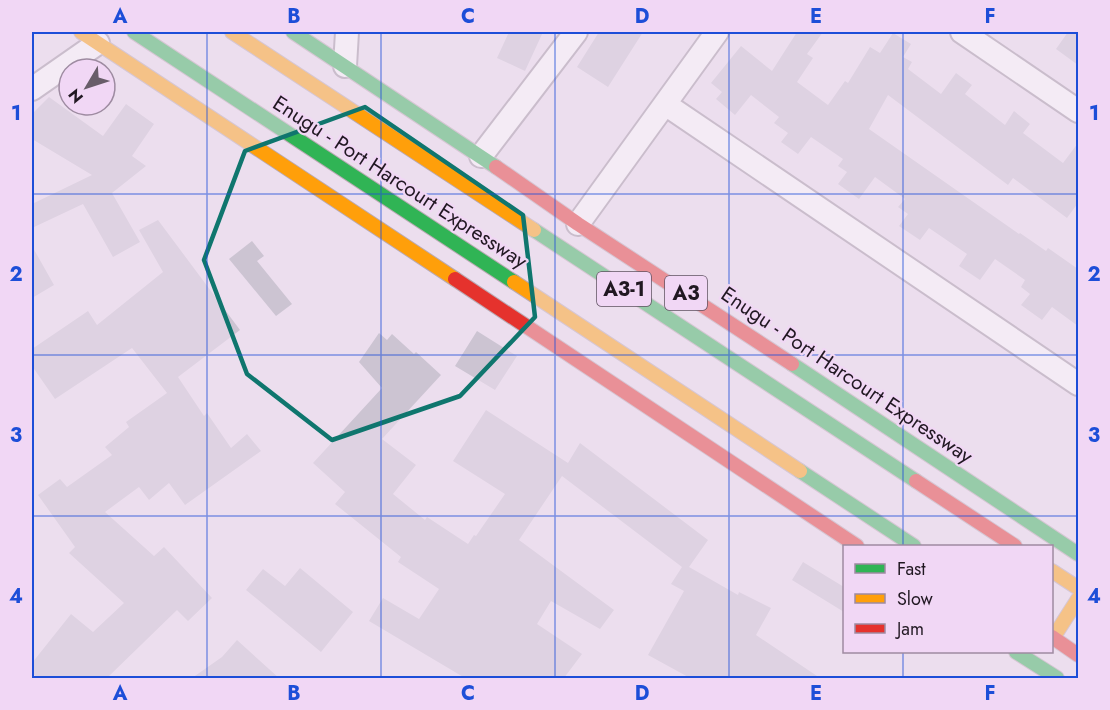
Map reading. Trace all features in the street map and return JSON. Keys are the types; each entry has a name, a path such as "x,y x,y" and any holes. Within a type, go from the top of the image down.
{"main road":[{"name":"Enugu - Port Harcourt Expressway","path":"134,32 912,545"},
{"name":"Enugu - Port Harcourt Expressway","path":"232,32 1013,545"},
{"name":"Enugu - Port Harcourt Expressway","path":"293,32 481,156 578,224 1078,554"},
{"path":"89,37 855,545"},
{"path":"1053,572 1078,588"},
{"path":"1053,636 1078,599"},
{"path":"1053,639 1078,655"},
{"path":"1019,653 1057,678"}],"street":[{"path":"345,66 347,32"},
{"path":"481,156 576,32"},
{"path":"578,224 717,32"},
{"path":"962,32 1078,111"},
{"path":"32,89 89,37"},
{"path":"665,104 1078,384"}],"highlighted area":[{"path":"365,107 523,215 535,317 460,396 332,440 247,374 204,260 245,151"}],"building":[{"path":"509,32 543,32 525,71 497,58"},
{"path":"599,32 643,32 608,87 577,67"},
{"path":"797,32 823,32 807,54 813,58 797,82 828,105 845,81 848,83 870,47 880,53 893,33 911,44 903,57 912,62 908,69 941,94 956,73 972,85 965,94 1005,125 1014,111 1030,124 1023,133 1063,163 1078,143 1078,203 1067,218 1013,178 1008,185 888,95 869,129 1019,234 1046,251 1048,248 1078,269 1078,326 1052,307 1042,320 1021,305 1030,294 1021,287 1025,280 995,259 980,280 959,266 967,254 929,228 920,240 899,226 908,214 898,207 905,199 875,177 859,199 838,184 847,172 838,166 843,159 811,137 798,154 781,142 788,133 774,123 779,117 751,95 735,115 716,99 722,92 711,83 741,46 772,71"},
{"path":"1068,32 1078,32 1078,65 1056,49"},
{"path":"49,97 57,103 57,117 77,117 103,136 126,104 154,124 132,156 146,166 112,193 140,242 113,257 83,204 32,228 32,204 92,175 32,139 32,114"},
{"path":"158,220 240,330 178,377 204,416 207,413 231,448 247,434 261,451 185,505 169,483 149,500 139,487 105,512 154,556 164,547 212,598 188,621 177,610 107,678 38,678 32,673 32,663 71,614 93,632 124,603 69,553 75,547 38,495 60,479 67,487 112,455 105,447 129,427 126,422 167,393 132,348 55,399 32,366 32,349 88,311 97,325 163,272 139,230"},
{"path":"252,241 264,256 257,261 292,304 276,316 229,259"},
{"path":"32,246 54,285 32,298"},
{"path":"477,331 517,356 495,390 455,366"},
{"path":"379,333 387,340 392,334 441,375 382,439 416,465 393,494 425,520 427,517 468,544 505,494 453,461 486,410 568,463 580,443 708,540 689,567 738,595 739,592 771,608 756,635 820,678 690,678 648,655 684,591 671,584 682,567 562,476 519,540 614,610 600,629 551,601 537,624 582,654 564,678 465,678 369,621 383,598 419,619 439,589 398,562 401,557 335,504 345,492 313,463 382,388 359,362"},
{"path":"803,562 843,586 843,611 792,580"},
{"path":"300,568 353,612 321,652 246,590 263,569 285,586"},
{"path":"237,640 279,678 192,678 222,657"}],"traffic: fast":[{"path":"134,32 514,282"},
{"path":"293,32 496,167"},
{"path":"534,230 916,481"},
{"path":"792,364 1078,554"},
{"path":"800,471 912,545"},
{"path":"1018,653 1057,678"}],"traffic: slow":[{"path":"81,32 455,279"},
{"path":"232,32 534,230"},
{"path":"514,282 800,471"},
{"path":"1053,572 1078,588"},
{"path":"1053,638 1078,599"}],"traffic: jam":[{"path":"496,167 578,224 792,364"},
{"path":"455,279 855,545"},
{"path":"916,481 1013,545"},
{"path":"1053,638 1078,655"}]}
